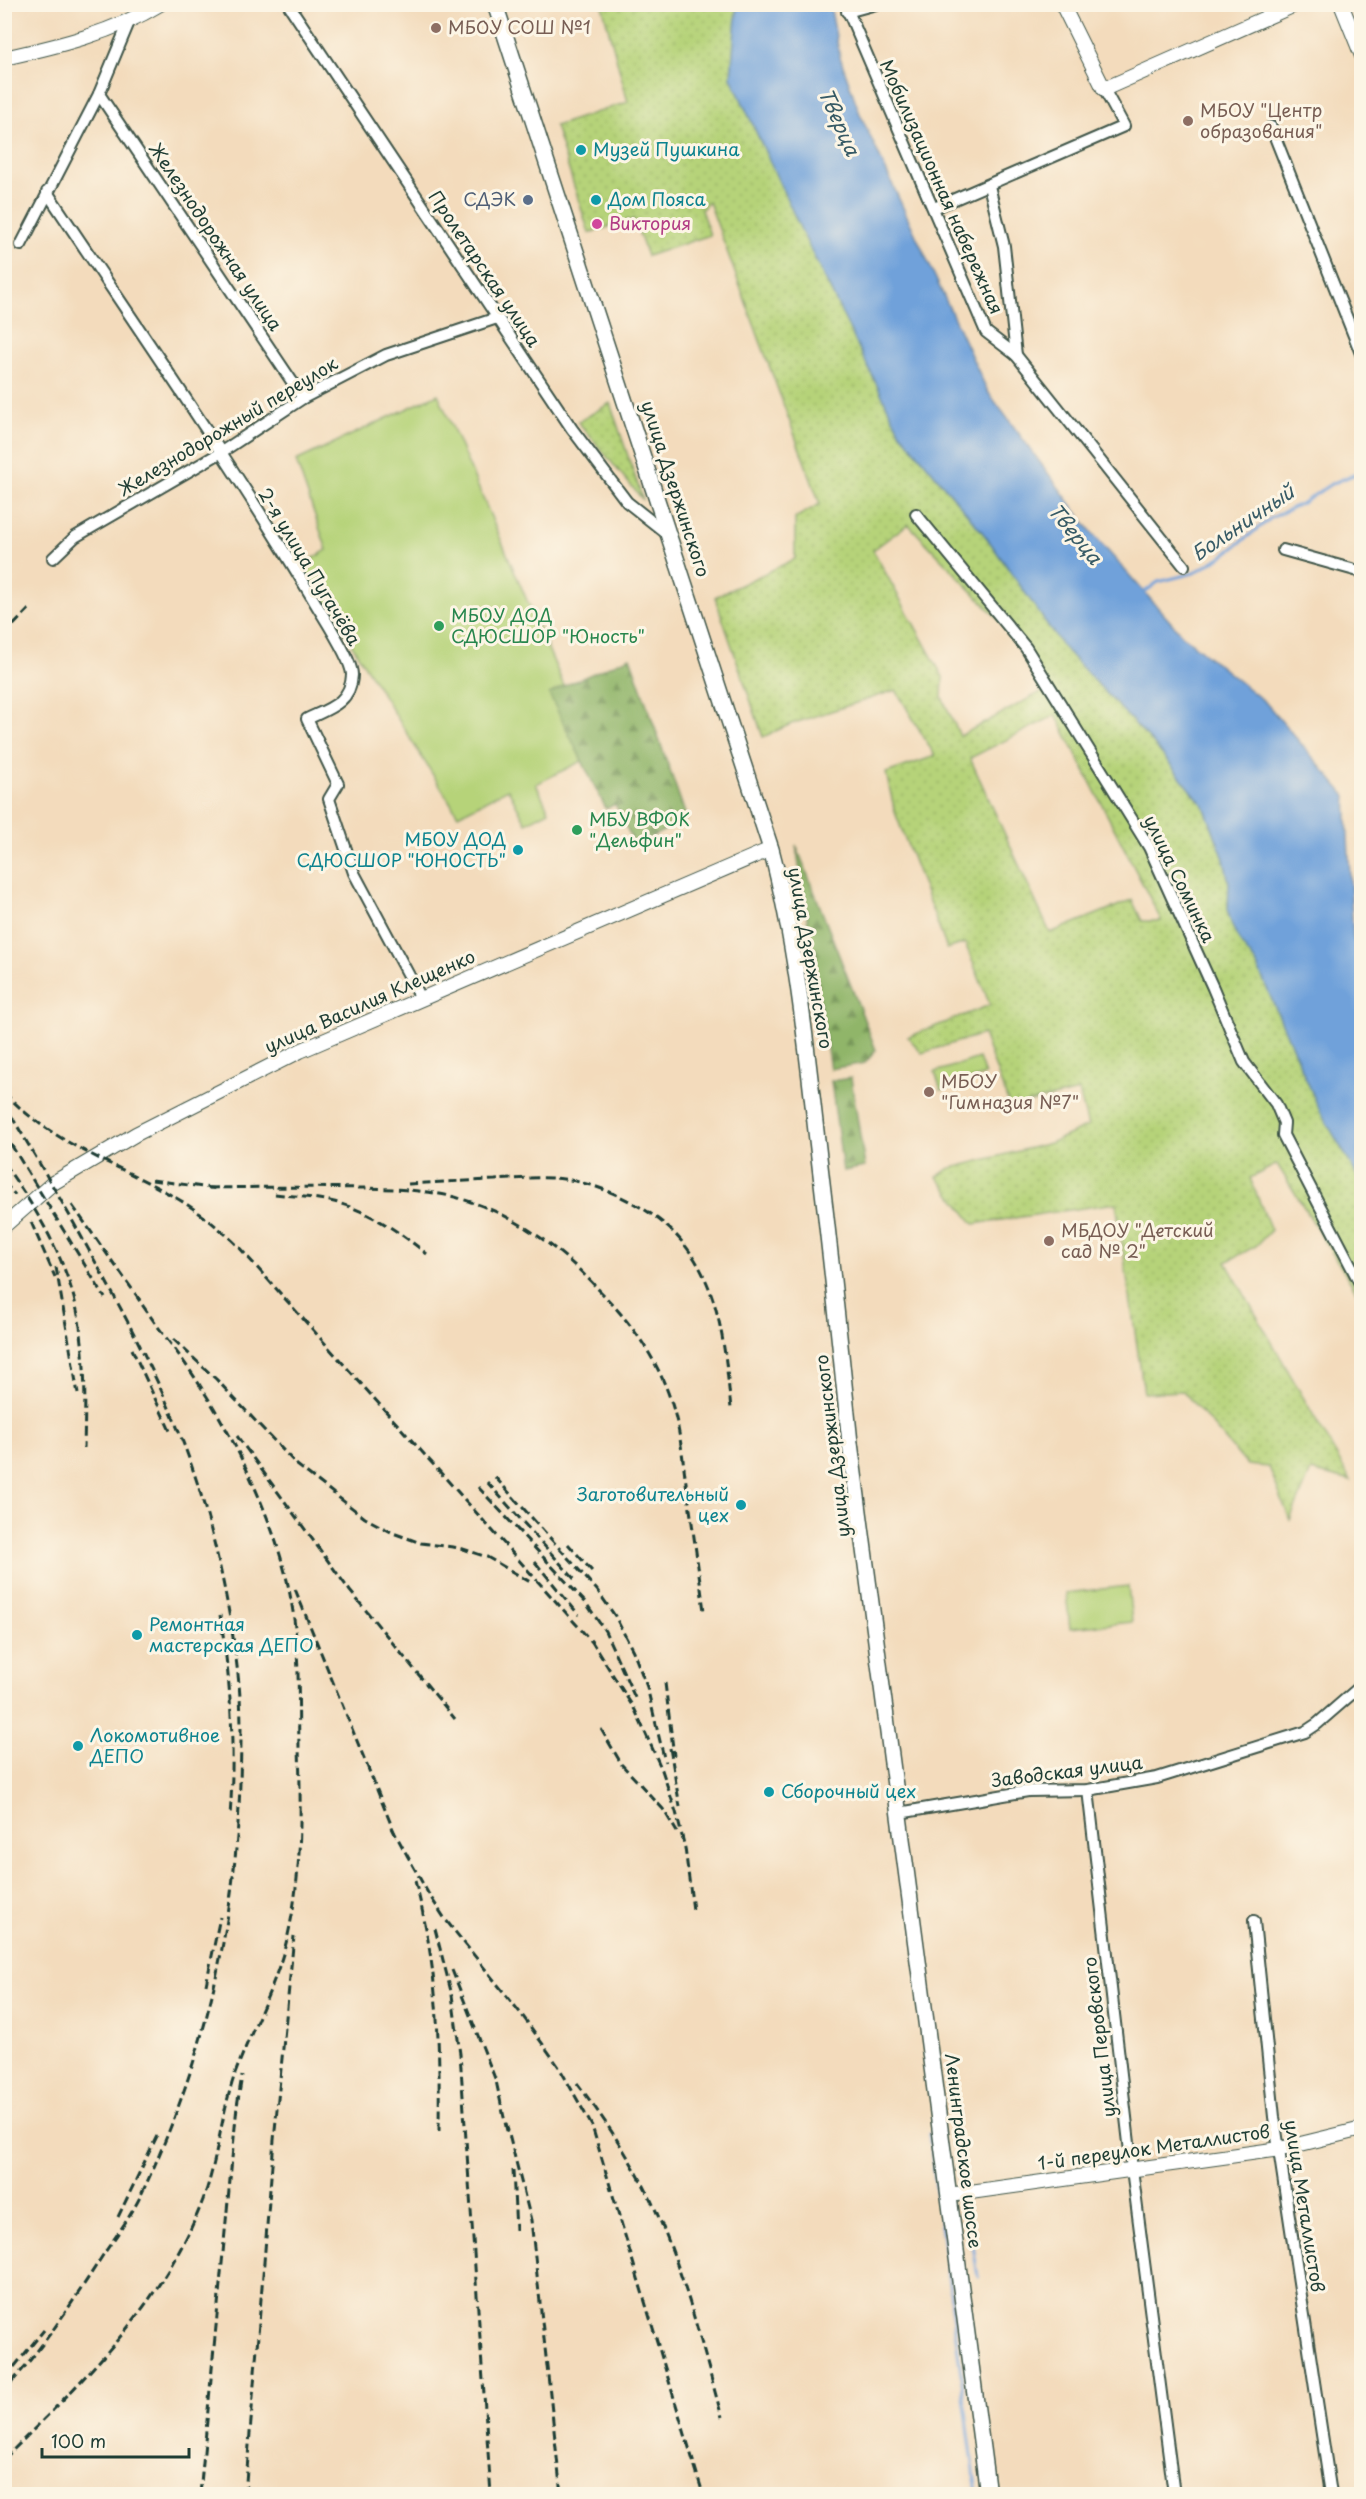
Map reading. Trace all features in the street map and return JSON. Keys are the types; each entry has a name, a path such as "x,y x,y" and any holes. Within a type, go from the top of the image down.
{"main road":[{"name":"улица Дзержинского","path":"495,4 771,849 788,924 810,1079 850,1443 899,1813"},
{"name":"Ленинградское шоссе","path":"899,1813 988,2494"}],"street":[{"path":"4,58 44,49 129,22 160,4"},
{"name":"Пролетарская улица","path":"288,4 572,429 618,492 637,512 670,536"},
{"path":"846,8 876,4"},
{"path":"934,208 1124,126 1062,4"},
{"path":"1104,89 1297,4"},
{"path":"1341,4 1361,55"},
{"name":"Мобилизационная набережная","path":"846,8 986,332 1016,355 1184,566"},
{"path":"21,244 99,94 129,22"},
{"name":"Железнодорожная улица","path":"99,94 303,398"},
{"path":"1271,127 1362,356"},
{"path":"989,186 1005,246 1016,355"},
{"name":"2-я улица Пугачёва","path":"47,192 300,577 343,651 352,673 349,693 336,705 307,719 338,784 329,799 354,873 421,998"},
{"name":"Железнодорожный переулок","path":"53,558 75,537 220,453 303,398 386,355 496,318"},
{"name":"улица Соминка","path":"916,514 1026,648 1149,847 1244,1062 1276,1104 1284,1123 1284,1135 1362,1287"},
{"path":"1283,550 1362,572"},
{"name":"улица Василия Клещенко","path":"4,1226 53,1183 136,1134 300,1051 771,849"},
{"name":"Заводская улица","path":"899,1813 1028,1791 1088,1790 1157,1778 1305,1732 1362,1685"},
{"name":"улица Перовского","path":"1088,1790 1132,2169 1174,2494"},
{"name":"улица Металлистов","path":"1254,1921 1274,2117 1331,2494"},
{"name":"1-й переулок Металлистов","path":"949,2195 1280,2149 1362,2128"}],"green space":[{"path":"602,5 737,5 731,77 802,232 900,432 987,538 1063,647 1153,743 1204,806 1224,859 1229,883 1228,912 1232,926 1242,945 1256,963 1320,1111 1361,1182 1361,1299 1277,1164 1250,1178 1271,1230 1256,1246 1226,1262 1351,1481 1311,1471 1290,1520 1269,1467 1247,1465 1183,1391 1144,1393 1116,1203 974,1224 937,1177 948,1169 1050,1143 1088,1126 1079,1091 1010,1107 983,1034 922,1053 908,1037 990,1005 965,943 947,949 895,812 886,773 935,756 896,690 791,724 763,737 715,597 795,559 795,518 820,504 709,202 701,210 710,235 647,256 634,219 589,233 555,126 628,102","holes":["908,524 1026,648 1043,691 960,736 942,697 943,677 873,550","1056,715 1161,920 1161,921 1142,921 1132,900 1050,933 970,758"]},
{"name":"МБОУ ДОД СДЮСШОР \"Юность\"","path":"438,394 564,686 549,694 582,761 536,784 549,811 526,823 508,789 458,815 302,565 327,550 296,461"},
{"path":"610,403 643,500 578,422"},
{"path":"630,657 687,819 635,845 615,804 606,809 548,693"},
{"path":"796,845 876,1050 865,1063 830,1069"},
{"path":"979,1058 985,1075 941,1090 935,1072"},
{"path":"851,1078 865,1167 843,1171 831,1081"},
{"path":"1128,1586 1132,1622 1070,1628 1066,1593"}],"water":[{"name":"Тверца","path":"737,5 830,5 840,57 860,114 988,392 1093,534 1183,636 1266,703 1346,796 1353,937 1362,952 1361,1182 1320,1111 1256,963 1242,945 1232,926 1228,912 1229,883 1224,859 1204,806 1153,743 1063,647 987,538 900,432 802,232 731,77"}],"waterway":[{"name":"Больничный","path":"1142,594 1158,582 1194,573 1227,553 1271,518 1304,502 1331,484 1353,475 1362,475"},
{"path":"929,2134 977,2494"},
{"path":"967,2206 978,2277"}],"railway":[{"path":"4,635 32,606"},
{"path":"4,1092 42,1126 84,1151 180,1200 206,1218 237,1245 592,1642 635,1710 662,1770 685,1848 693,1910"},
{"path":"4,1104 130,1326 167,1403 189,1457 218,1558 236,1659 241,1709 240,1782 232,1889 212,1994 199,2045 182,2096 163,2146 133,2211 57,2325 4,2391"},
{"path":"4,1133 105,1298"},
{"path":"4,1164 42,1223 71,1288 83,1348 84,1448"},
{"path":"408,1184 529,1178 573,1181 612,1193 640,1207 666,1225 686,1246 701,1269 711,1294 719,1321 731,1409"},
{"path":"152,1180 218,1189"},
{"path":"4,1182 15,1195"},
{"path":"209,1188 377,1188 445,1195 471,1202 507,1217 557,1250 622,1316 651,1356 665,1385 674,1410 680,1438 704,1611"},
{"path":"275,1194 325,1200 353,1208 392,1229 427,1254"},
{"path":"72,1205 142,1303"},
{"path":"31,1222 55,1277"},
{"path":"56,1267 78,1394"},
{"path":"4,2459 116,2342 164,2277 184,2242 207,2189 235,2074 283,1953 296,1888 300,1819 298,1674 294,1618 286,1575 257,1492 218,1414 137,1297"},
{"path":"173,1339 216,1379 297,1465 365,1518 393,1533 421,1543 460,1548 487,1557 532,1583"},
{"path":"132,1349 171,1433"},
{"path":"237,1436 350,1591 455,1719"},
{"path":"495,1477 597,1590 615,1616 633,1651 647,1687 665,1762"},
{"path":"487,1482 576,1581"},
{"path":"478,1487 586,1603 605,1631 636,1700"},
{"path":"568,1544 592,1571"},
{"path":"535,1562 579,1615"},
{"path":"295,1589 395,1834"},
{"path":"220,1615 231,1715 230,1816"},
{"path":"665,1683 674,1756"},
{"path":"601,1729 622,1765 663,1809 677,1832"},
{"path":"670,1748 680,1807"},
{"path":"392,1828 445,1919 522,2015 559,2067 592,2126 703,2494"},
{"path":"415,1881 429,1944 436,2005 439,2131"},
{"path":"206,1985 220,1917"},
{"path":"435,1929 452,1995 460,2054 491,2494"},
{"path":"245,2494 274,2140 294,1936"},
{"path":"452,1970 496,2081 507,2131"},
{"path":"200,2494 237,2106 242,2076"},
{"path":"577,2083 621,2146 657,2213 689,2299 722,2417"},
{"path":"506,2123 531,2220 561,2494"},
{"path":"118,2217 157,2136"},
{"path":"513,2170 516,2231"},
{"path":"14,2367 44,2330"}],"place":[{"name":"МБОУ СОШ №1","path":"436,28"},
{"name":"МБОУ \"Центр образования\"","path":"1188,121"},
{"name":"Музей Пушкина","path":"581,150"},
{"name":"СДЭК","path":"528,200"},
{"name":"Дом Пояса","path":"596,200"},
{"name":"Виктория","path":"597,224"},
{"name":"МБОУ ДОД СДЮСШОР \"Юность\"","path":"439,626"},
{"name":"МБУ ВФОК \"Дельфин\"","path":"577,830"},
{"name":"МБОУ ДОД СДЮСШОР \"ЮНОСТЬ\"","path":"518,850"},
{"name":"МБОУ \"Гимназия №7\"","path":"929,1092"},
{"name":"МБДОУ \"Детский сад № 2\"","path":"1049,1241"},
{"name":"Заготовительный цех","path":"741,1505"},
{"name":"Ремонтная мастерская ДЕПО","path":"137,1635"},
{"name":"Локомотивное ДЕПО","path":"78,1746"},
{"name":"Сборочный цех","path":"769,1792"}]}
